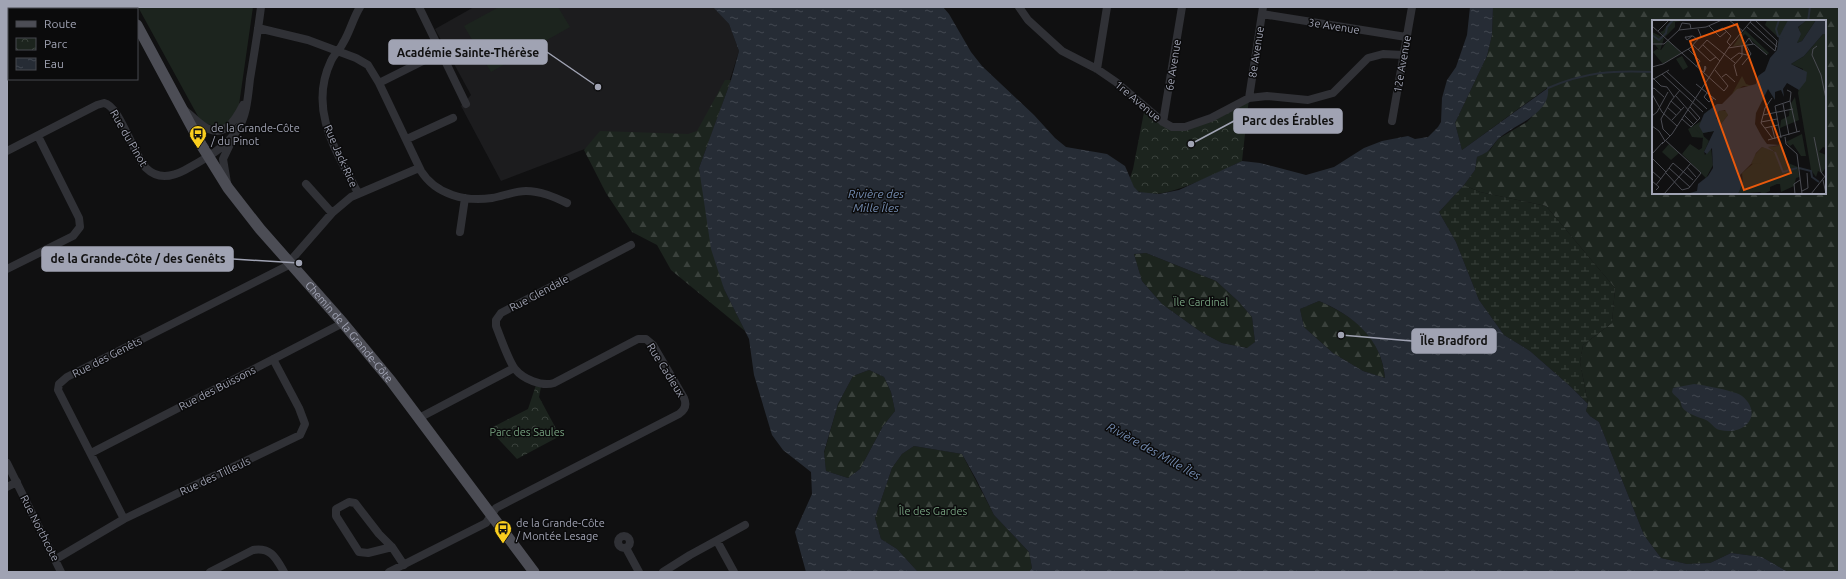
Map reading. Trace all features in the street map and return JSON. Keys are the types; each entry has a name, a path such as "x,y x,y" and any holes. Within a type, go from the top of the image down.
{"main road":[{"name":"Chemin de la Grande-Côte","path":"138,27 208,156 228,188 252,220 343,323 387,376 534,572"}],"street":[{"path":"228,188 223,162 234,135 243,119 262,7"},
{"name":"Rue Jack-Rice","path":"358,193 335,148 322,108 323,83 332,59 343,44 360,7"},
{"path":"419,7 466,104"},
{"name":"1re Avenue","path":"1019,7 1028,20 1062,51 1097,69 1116,82 1163,122 1172,127 1185,128 1211,118 1249,98 1267,96 1308,100 1333,93 1368,58 1383,54 1403,54"},
{"path":"1097,69 1107,7"},
{"name":"6e Avenue","path":"1163,122 1182,7"},
{"name":"12e Avenue","path":"1392,120 1412,7"},
{"name":"3e Avenue","path":"1263,10 1406,37"},
{"name":"8e Avenue","path":"1249,98 1263,10"},
{"path":"258,28 296,36 365,63 372,70 379,82 419,168 426,178 435,186 450,194 465,198 484,199 512,193 531,191 551,196 567,203"},
{"path":"379,82 425,60"},
{"path":"181,107 204,127 212,130 221,130 227,128 234,122 248,95"},
{"name":"Rue du Pinot","path":"7,151 97,105 104,104 114,109 141,161 154,174 161,176 172,176 208,156"},
{"path":"407,140 453,118"},
{"path":"208,156 234,135"},
{"path":"7,269 73,236 78,232 80,227 79,218 38,136"},
{"path":"289,262 332,213 342,204 358,193 419,168"},
{"path":"306,184 332,213"},
{"path":"460,232 465,198"},
{"name":"Rue Glendale","path":"514,368 496,326 496,320 499,315 631,245"},
{"name":"Rue des Genêts","path":"124,519 58,390 59,384 67,377 285,267 289,262"},
{"name":"Rue des Buissons","path":"90,453 343,323"},
{"name":"Rue Cadieux","path":"491,515 496,508 680,414 686,406 684,398 653,345 644,339 638,339 551,384 544,385 539,383 514,368"},
{"name":"Rue des Tilleuls","path":"56,559 124,519 300,435 305,424 299,408 273,359"},
{"path":"419,418 514,368"},
{"name":"Rue Northcote","path":"7,463 62,572"},
{"path":"7,488 16,482"},
{"path":"392,547 368,553 359,552 336,516 336,509 349,502 355,503 379,534 392,547 404,565"},
{"path":"389,572 486,523 491,515"},
{"path":"663,572 694,552 745,525"},
{"path":"717,541 734,572"},
{"path":"626,548 639,572"},
{"path":"210,572 253,550 261,549 273,554 284,572"}],"shaded area":[{"path":"474,7 714,7 729,24 739,51 709,146 611,139 501,181 461,106 471,95 435,29"}],"green space":[{"path":"138,7 253,7 239,105 236,112 228,122 224,125 213,126 200,120"},
{"path":"499,7 558,7 570,27 491,72 464,26"},
{"path":"1493,7 1839,7 1839,572 1788,572 1762,557 1731,553 1710,563 1687,564 1661,558 1644,535 1599,422 1590,416 1586,411 1588,404 1580,362 1583,345 1612,323 1615,288 1546,206 1480,192 1464,185 1475,170 1477,157 1490,150 1498,139 1527,122 1543,105 1547,88 1462,150 1455,123 1487,56 1492,35"},
{"path":"725,80 731,80 699,168 724,289 745,331 671,270 657,245 632,232 606,193 584,150 600,131 688,134 697,131"},
{"path":"1249,98 1242,161 1190,185 1175,190 1148,194 1138,191 1135,188 1130,178 1145,107 1163,122 1185,127"},
{"path":"1464,185 1480,192 1546,206 1615,288 1612,323 1583,345 1580,362 1588,404 1530,351 1504,335 1479,300 1456,242 1439,212"},
{"name":"Ïle Cardinal","path":"1146,253 1216,281 1238,301 1252,317 1255,342 1248,348 1222,343 1201,332 1162,304 1142,281 1134,254"},
{"path":"1319,301 1344,314 1364,330 1378,351 1385,378 1363,371 1333,353 1304,327 1300,309"},
{"path":"869,370 884,377 891,392 895,411 883,426 860,469 848,478 826,471 824,453 838,404 853,376"},
{"name":"Parc des Saules","path":"536,385 541,387 539,397 560,436 517,459 489,429 528,409"},
{"name":"Île des Gardes","path":"914,446 962,454 994,515 1029,552 1032,568 1029,572 918,572 897,549 881,539 875,518 892,468 902,454"}],"water":[{"name":"Rivière des Mille Îles","path":"713,7 943,7 949,14 971,52 982,66 1034,115 1055,138 1066,147 1107,154 1125,166 1134,187 1139,192 1159,194 1179,190 1242,161 1260,163 1306,175 1334,167 1364,148 1382,141 1408,136 1415,139 1428,137 1441,122 1442,98 1447,80 1456,67 1467,35 1470,7 1493,7 1492,35 1487,56 1455,123 1462,150 1548,88 1544,105 1530,118 1498,139 1487,152 1477,157 1475,170 1464,185 1439,212 1456,242 1479,300 1504,335 1530,351 1588,404 1586,411 1590,416 1599,422 1644,535 1661,558 1687,564 1710,563 1731,553 1762,557 1788,572 1029,572 1032,568 1029,552 994,515 962,454 914,446 902,454 892,468 875,518 881,539 897,549 918,572 806,572 795,532 812,494 811,472 783,450 772,435 754,375 749,339 724,289 711,249 699,168 731,80 739,51 729,24","holes":["1146,253 1216,281 1238,301 1252,317 1255,342 1247,348 1222,343 1201,332 1162,304 1142,281 1134,254","1319,301 1343,313 1354,321 1364,330 1378,351 1383,364 1385,378 1363,371 1333,353 1304,327 1300,309","869,370 884,377 891,392 895,411 883,426 860,469 848,478 826,471 824,452 838,404 853,376"]},
{"path":"1694,384 1727,390 1742,396 1748,403 1751,410 1749,422 1744,427 1737,430 1720,430 1706,420 1686,412 1682,407 1681,402 1672,392 1673,388"}],"waterway":[{"path":"1808,20 1810,7"},
{"path":"1548,88 1574,78 1599,73 1625,71 1652,72"}],"place":[{"name":"Académie Sainte-Thérèse","path":"598,87"},
{"name":"Parc des Érables","path":"1191,144"},
{"name":"de la Grande-Côte / du Pinot","path":"198,149"},
{"name":"de la Grande-Côte / des Genêts","path":"299,263"},
{"name":"Ïle Bradford","path":"1341,335"},
{"name":"de la Grande-Côte / Montée Lesage","path":"503,544"}]}
